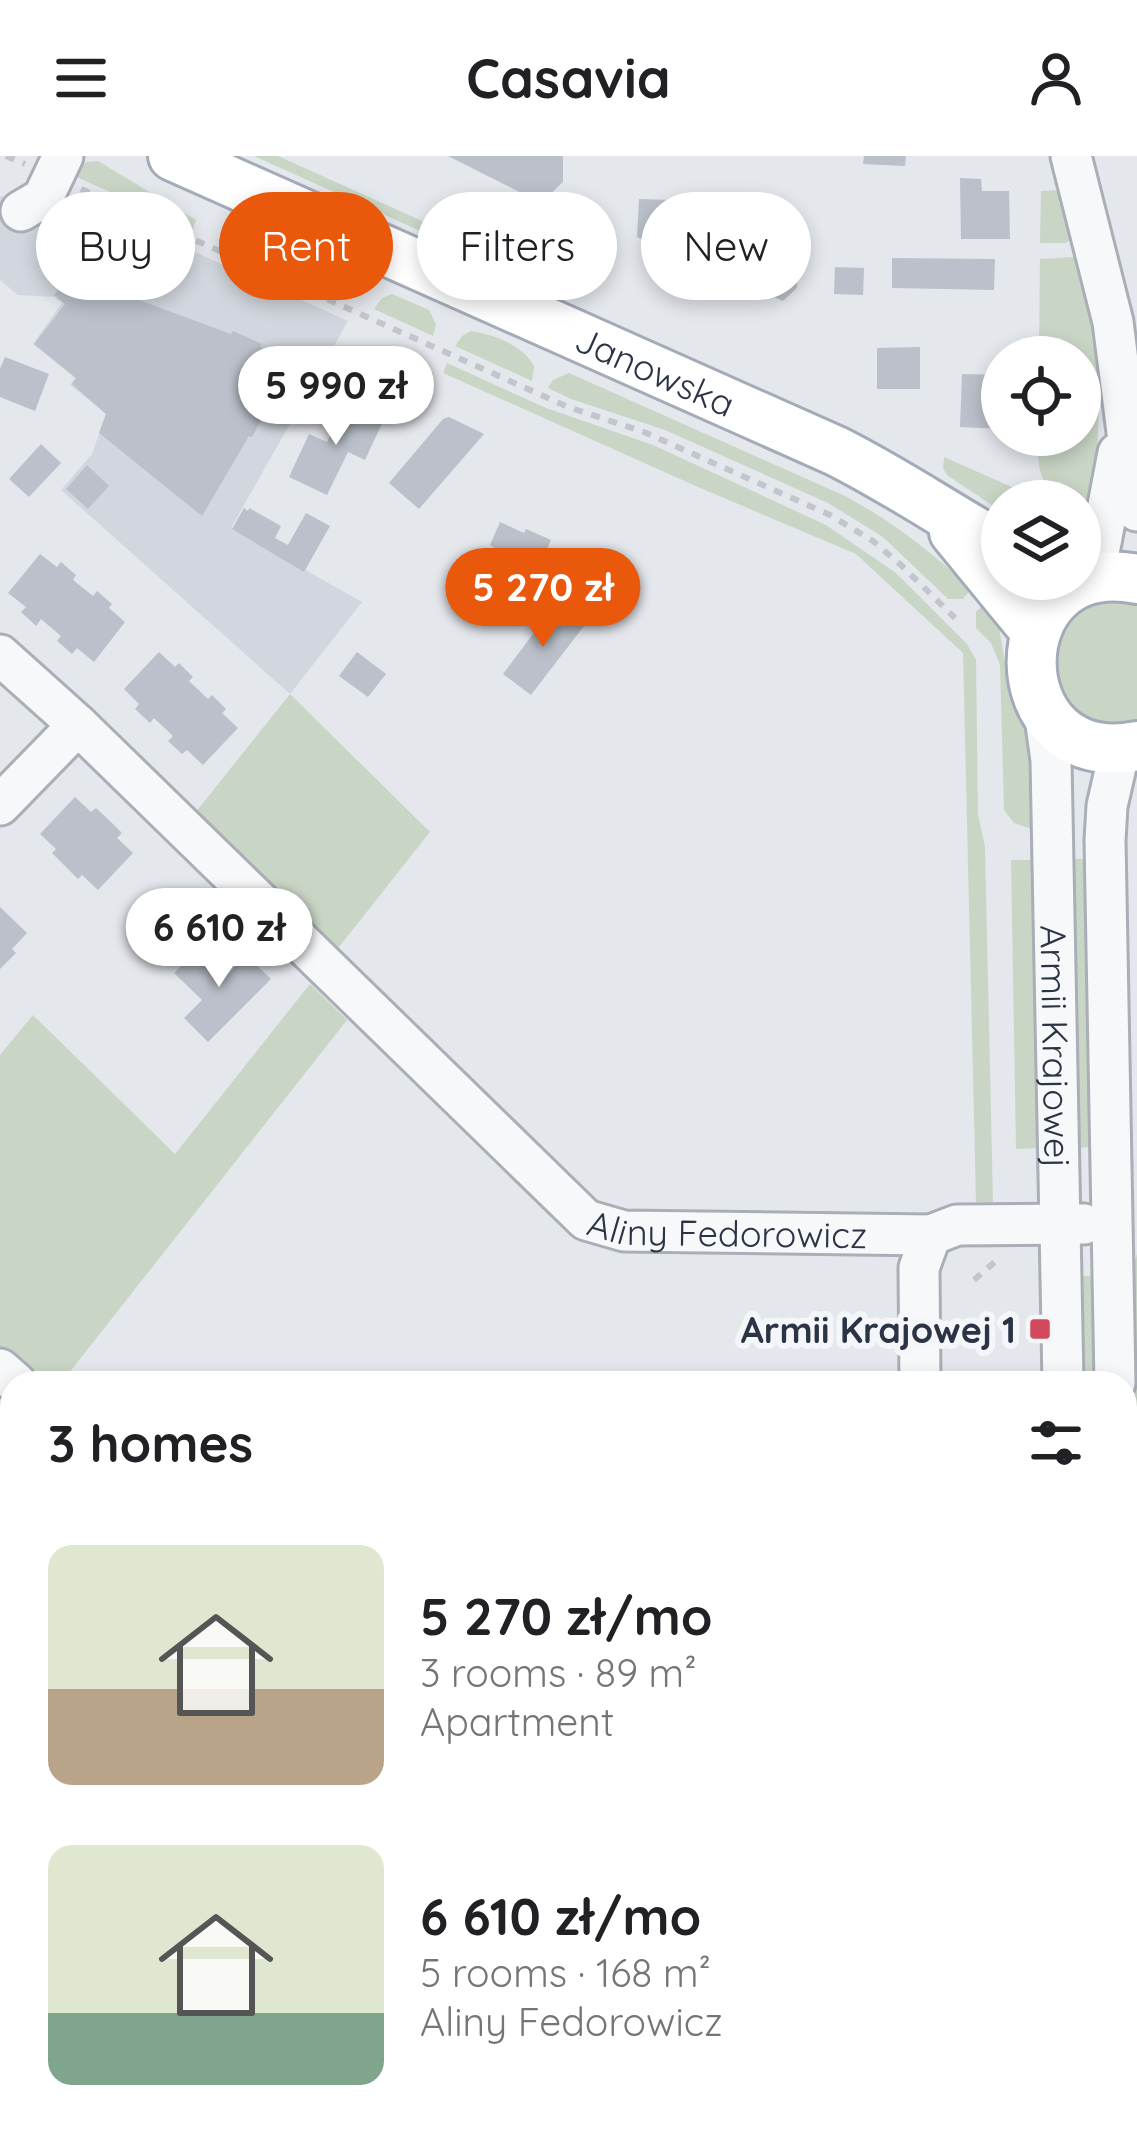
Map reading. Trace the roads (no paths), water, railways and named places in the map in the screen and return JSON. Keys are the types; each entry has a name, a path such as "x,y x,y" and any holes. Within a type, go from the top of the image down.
{"main road":[{"name":"Janowska","path":"173,156 836,451 916,493 936,510 1035,631"},
{"name":"Janowska","path":"936,510 981,535"},
{"path":"1056,600 1031,644 1030,672 1044,711 1071,736 1095,746 1128,747"}],"street":[{"path":"1071,156 1113,322 1137,511"},
{"path":"21,211 43,198 58,166"},
{"path":"1101,537 1124,412"},
{"name":"Aliny Fedorowicz","path":"0,655 78,725 586,1220 624,1232 932,1235 957,1225 1125,1224"},
{"name":"Armii Krajowej","path":"1044,711 1051,760 1063,1371"},
{"path":"0,806 78,725"},
{"name":"Armii Krajowej","path":"1116,1371 1125,1224 1105,840 1109,793 1128,747"},
{"path":"920,1371 919,1268 932,1235"}],"place":[{"name":"Armii Krajowej 1","path":"1040,1329"}]}
